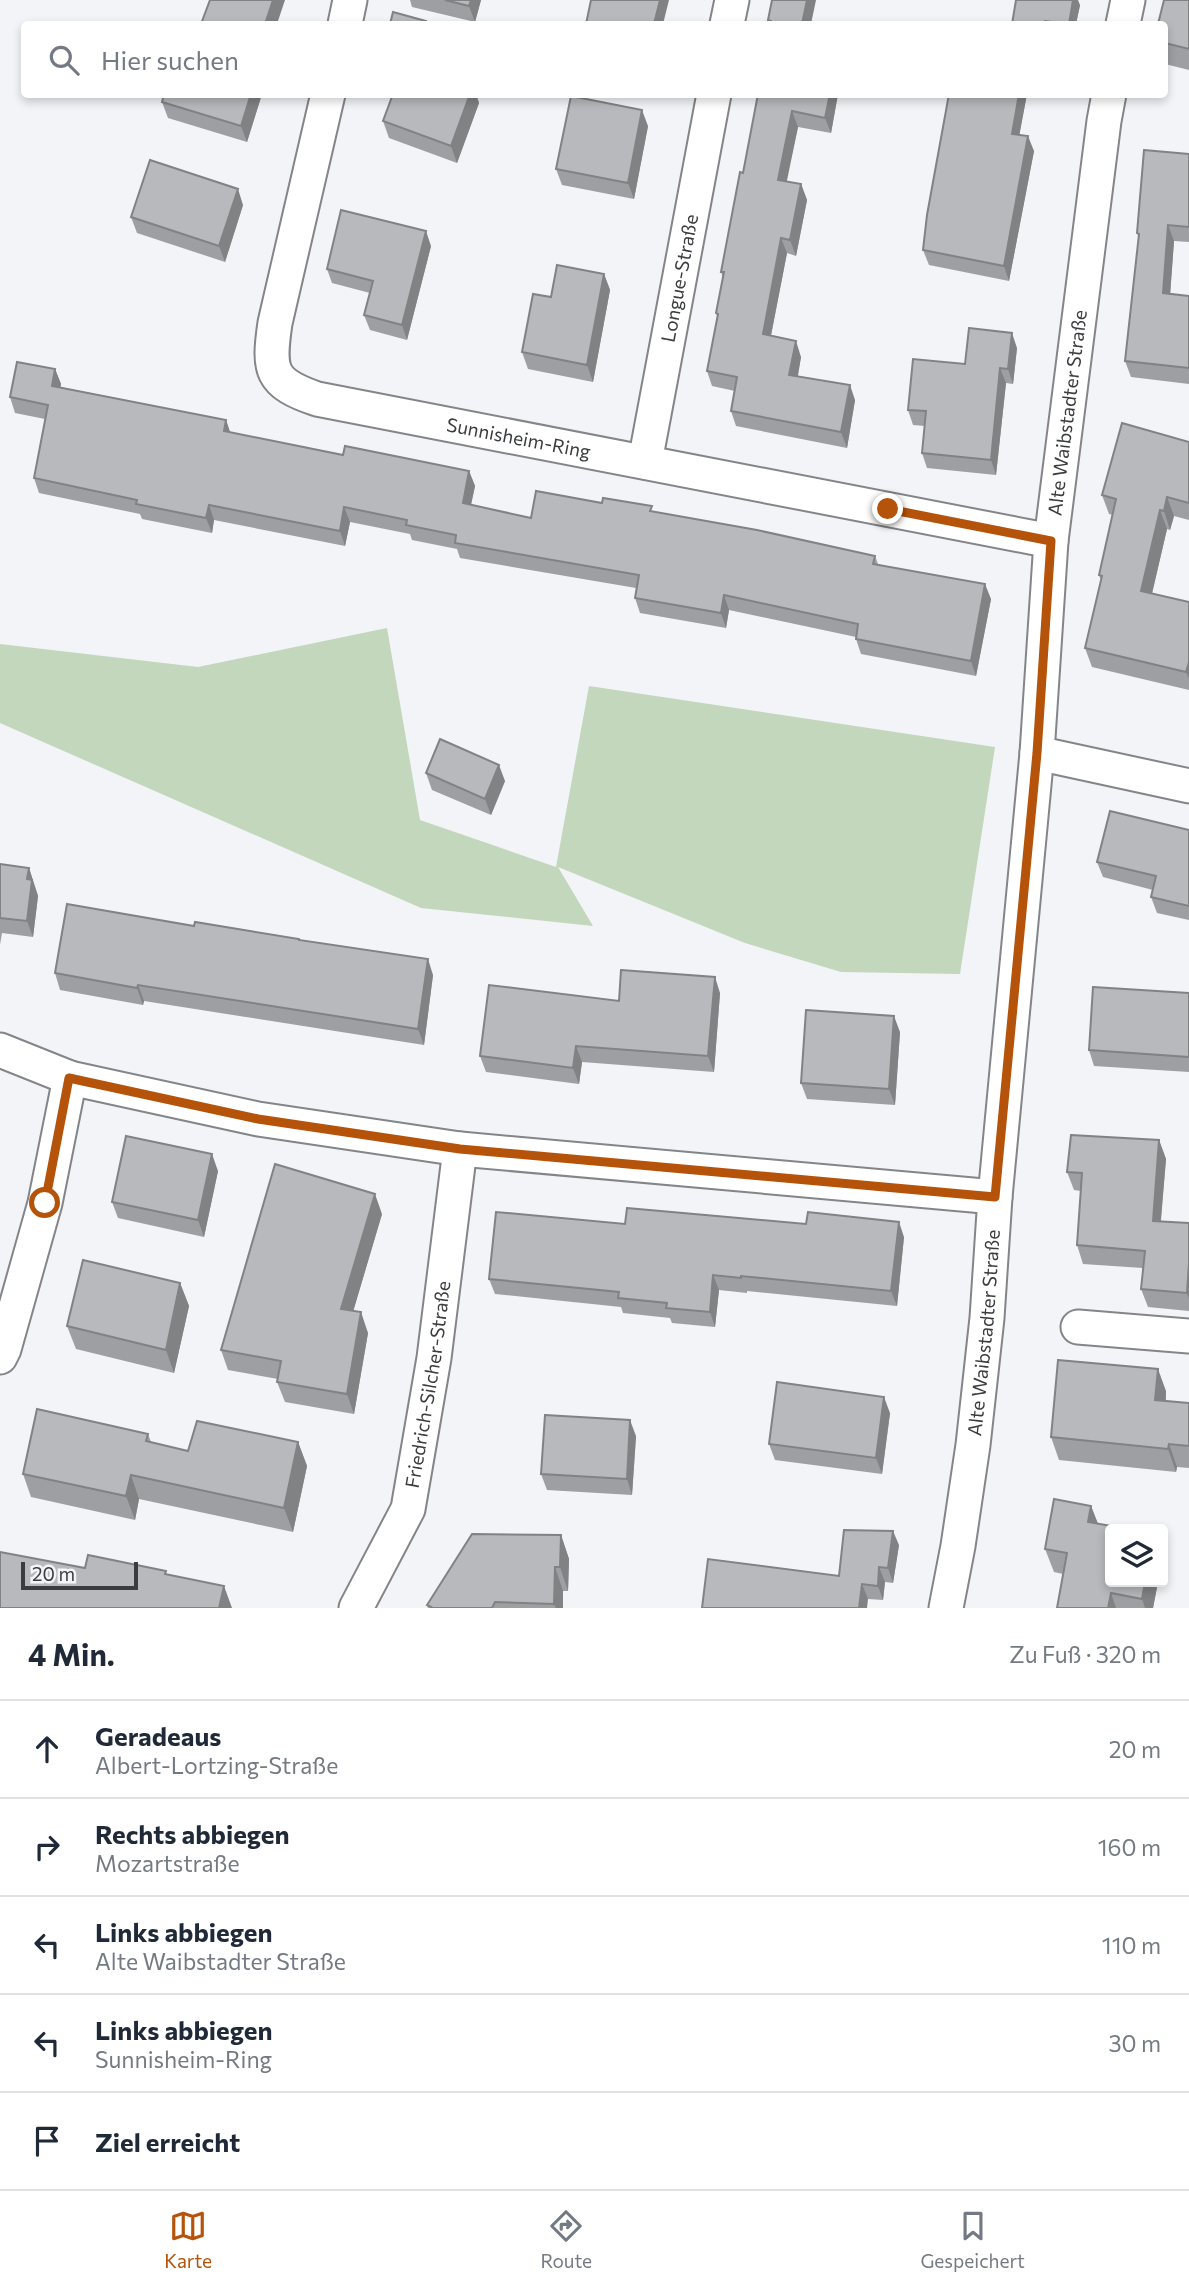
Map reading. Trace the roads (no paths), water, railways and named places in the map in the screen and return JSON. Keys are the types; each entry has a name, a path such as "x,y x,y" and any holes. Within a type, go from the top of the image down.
{"street":[{"path":"346,21 350,0"},
{"path":"728,21 732,0"},
{"path":"1124,21 1128,0"},
{"name":"Sunnisheim-Ring","path":"327,98 275,323 271,352 277,378 295,391 317,399 1051,541"},
{"name":"Longue-Straße","path":"645,462 713,98"},
{"name":"Alte Waibstadter Straße","path":"946,1608 958,1546 987,1318 995,1197 1037,753 1051,541 1108,98"},
{"path":"1037,753 1189,786"},
{"path":"0,1049 69,1078 258,1119 460,1149 995,1197"},
{"path":"0,1357 45,1203 69,1078"},
{"name":"Friedrich-Silcher-Straße","path":"356,1608 408,1509 433,1357 460,1149"},
{"path":"1078,1327 1189,1336"}]}
